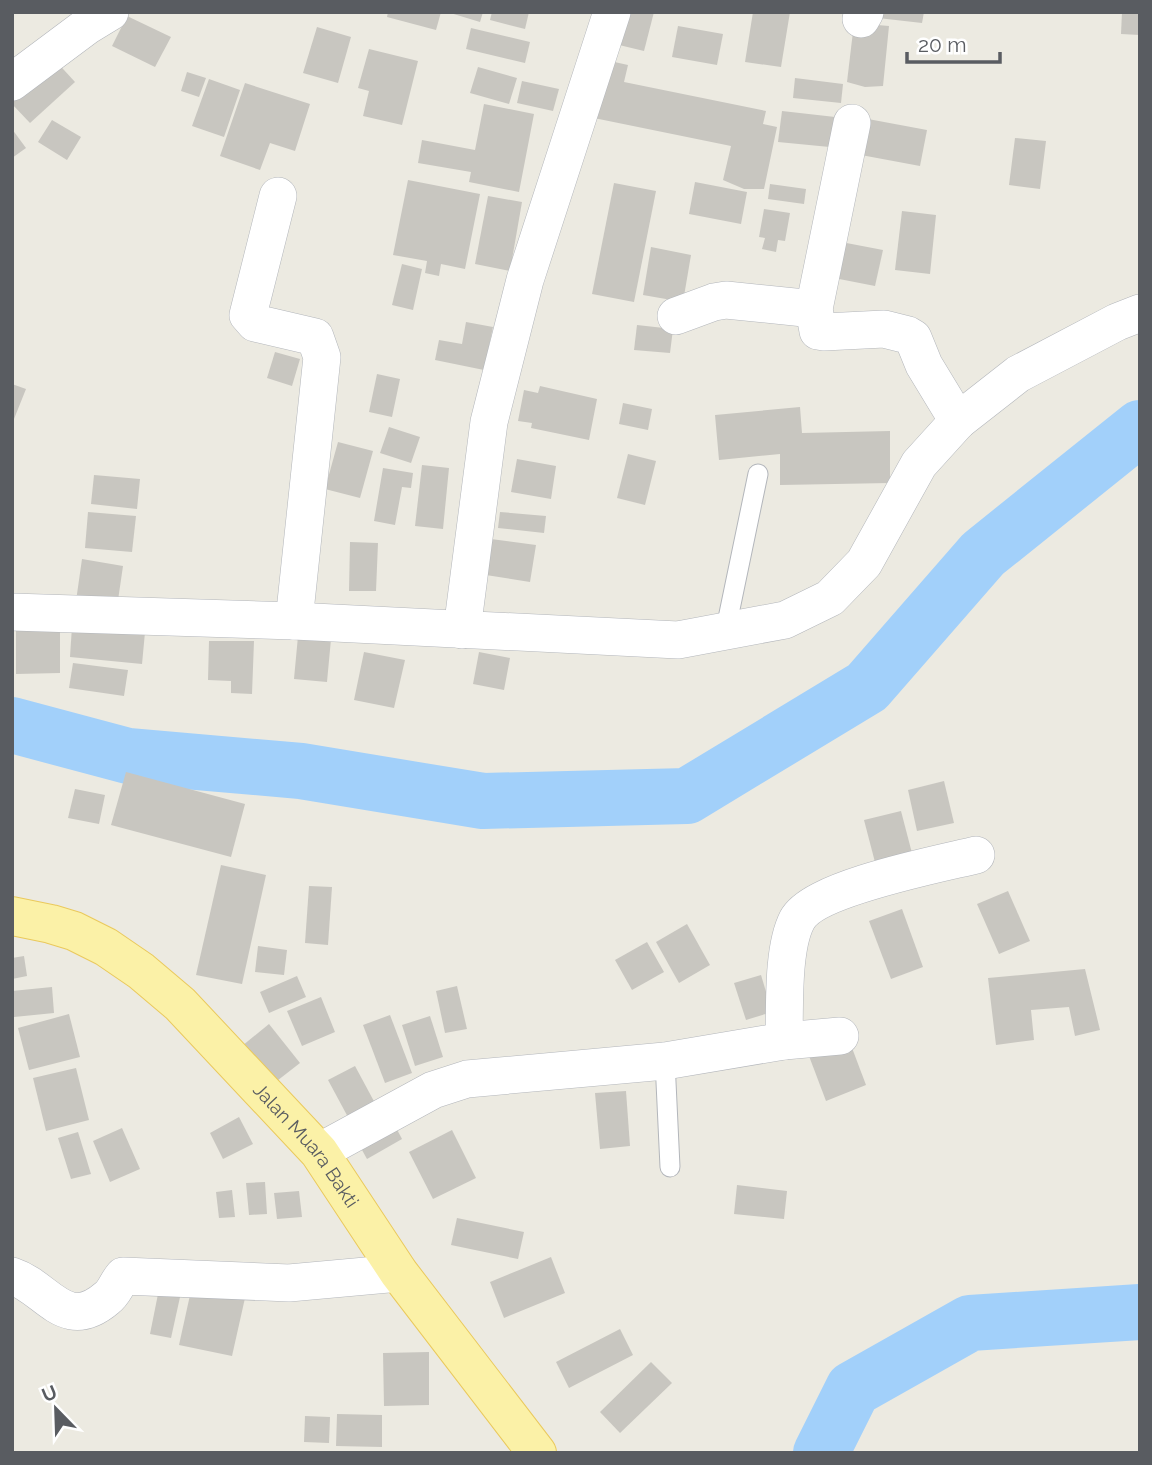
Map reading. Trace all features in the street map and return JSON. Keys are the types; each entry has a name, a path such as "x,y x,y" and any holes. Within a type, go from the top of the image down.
{"main road":[{"name":"Jalan Muara Bakti","path":"12,916 74,931 106,947 141,971 180,1004 319,1153 398,1273 537,1453"}],"street":[{"path":"12,82 110,12"},
{"path":"462,630 489,422 524,280 611,12"},
{"path":"852,123 814,309 818,331 884,329 913,338 930,376 958,421"},
{"path":"278,196 248,315 255,323 315,337 322,357 294,621"},
{"path":"676,316 726,300 814,309"},
{"path":"12,612 294,621 678,640 785,620 830,598 864,564 919,464 958,421 1018,374 1140,313"},
{"path":"784,1041 790,939 798,918 809,906 877,880 976,855"},
{"path":"319,1153 447,1084 467,1079 665,1061 784,1041 840,1036"},
{"path":"12,1276 23,1279 53,1305 67,1311 79,1312 109,1297 123,1276 289,1283 398,1273"}],"lane":[{"path":"725,633 758,474"},
{"path":"665,1061 670,1167"}],"building":[{"path":"388,12 441,12 436,30 387,17"},
{"path":"447,12 483,12 480,22"},
{"path":"492,12 529,12 525,29 490,20"},
{"path":"622,12 654,12 644,51 615,44"},
{"path":"753,12 790,12 781,67 745,62"},
{"path":"879,12 924,12 922,23 878,18"},
{"path":"1122,12 1140,12 1140,35 1121,34"},
{"path":"127,16 171,37 155,67 112,46"},
{"path":"854,23 889,26 883,86 865,87 847,82"},
{"path":"678,26 723,34 717,65 672,57"},
{"path":"317,27 351,37 338,83 303,73"},
{"path":"471,28 530,42 525,63 466,49"},
{"path":"369,49 418,61 402,125 363,116 369,91 358,88"},
{"path":"53,58 75,82 30,123 12,104 12,96"},
{"path":"610,61 628,65 624,82 766,111 763,124 777,127 764,189 744,189 723,180 731,146 589,117"},
{"path":"478,67 517,78 509,104 470,93"},
{"path":"187,72 206,78 199,97 181,91"},
{"path":"795,78 843,84 841,103 793,98"},
{"path":"209,79 240,90 224,137 192,126"},
{"path":"522,81 559,89 553,111 517,103"},
{"path":"245,83 310,104 295,151 270,143 260,170 220,156"},
{"path":"484,104 534,114 519,192 469,182 471,172 418,163 422,140 475,150"},
{"path":"782,111 844,118 840,148 778,142"},
{"path":"868,119 927,130 920,166 861,155"},
{"path":"52,120 81,137 67,160 38,142"},
{"path":"12,129 26,148 12,158"},
{"path":"1015,138 1046,141 1040,189 1009,185"},
{"path":"408,180 480,194 465,269 441,264 439,276 425,273 427,261 393,255"},
{"path":"695,182 747,192 741,224 689,214"},
{"path":"614,183 656,191 634,302 592,294"},
{"path":"770,184 806,189 804,204 768,199"},
{"path":"488,196 522,202 510,271 475,264"},
{"path":"764,209 790,213 785,241 778,240 776,252 762,249 765,238 759,237"},
{"path":"902,211 936,215 930,274 895,270"},
{"path":"836,241 883,250 875,286 829,277"},
{"path":"651,247 691,255 683,302 643,295"},
{"path":"402,264 422,269 413,310 392,305"},
{"path":"466,322 493,327 484,370 435,360 439,340 462,344"},
{"path":"637,325 673,329 670,353 634,350"},
{"path":"275,352 300,359 292,386 267,378"},
{"path":"377,374 400,379 392,417 369,412"},
{"path":"12,384 26,389 12,424"},
{"path":"540,386 597,399 589,440 531,428 532,423 518,421 524,390 538,393"},
{"path":"623,403 652,409 648,430 619,424"},
{"path":"800,407 802,433 890,431 890,483 780,485 780,454 719,460 715,415"},
{"path":"389,427 420,437 411,463 380,453"},
{"path":"338,442 373,451 360,498 325,489"},
{"path":"628,454 656,461 645,505 617,498"},
{"path":"517,459 556,466 551,499 511,492"},
{"path":"422,465 449,468 443,529 415,526"},
{"path":"383,468 413,473 411,488 402,487 395,525 374,521"},
{"path":"94,475 140,479 137,509 91,504"},
{"path":"88,512 136,516 132,552 85,548"},
{"path":"500,512 546,516 544,533 498,528"},
{"path":"491,539 536,545 530,582 486,575"},
{"path":"350,542 378,543 376,591 349,591"},
{"path":"82,559 123,566 117,607 76,601"},
{"path":"72,626 145,632 142,664 70,657"},
{"path":"16,630 60,630 60,673 16,674"},
{"path":"298,636 331,639 327,682 294,679"},
{"path":"209,641 254,641 252,694 231,693 231,681 208,680"},
{"path":"364,652 405,660 394,708 354,700"},
{"path":"479,652 510,658 504,690 473,684"},
{"path":"73,663 128,670 124,696 69,688"},
{"path":"126,772 245,804 231,857 111,825"},
{"path":"944,781 954,823 917,831 908,790"},
{"path":"75,789 105,795 99,824 68,818"},
{"path":"901,811 913,857 876,866 864,820"},
{"path":"221,865 266,875 242,984 196,975"},
{"path":"309,886 332,887 328,945 305,943"},
{"path":"1008,891 1030,941 999,954 977,904"},
{"path":"902,909 923,967 891,979 869,921"},
{"path":"687,924 710,965 679,983 656,942"},
{"path":"647,942 664,972 632,990 615,960"},
{"path":"258,946 287,950 284,975 255,972"},
{"path":"24,956 27,976 12,979 12,958"},
{"path":"1085,969 1100,1030 1075,1036 1069,1007 1031,1010 1034,1040 996,1045 988,978"},
{"path":"761,975 772,1012 746,1020 734,983"},
{"path":"297,976 306,997 269,1013 260,992"},
{"path":"457,986 467,1029 445,1033 436,991"},
{"path":"52,987 54,1013 14,1017 12,991"},
{"path":"321,997 335,1032 302,1046 287,1011"},
{"path":"69,1014 80,1057 29,1070 18,1028"},
{"path":"390,1015 412,1073 385,1083 363,1025"},
{"path":"430,1016 443,1057 415,1066 402,1025"},
{"path":"269,1024 300,1063 273,1084 242,1046"},
{"path":"849,1040 866,1085 826,1101 809,1056"},
{"path":"355,1066 376,1105 349,1119 328,1080"},
{"path":"76,1068 89,1120 46,1131 33,1078"},
{"path":"626,1091 630,1146 600,1149 595,1093"},
{"path":"239,1117 253,1144 223,1159 210,1133"},
{"path":"393,1122 402,1139 367,1159 357,1141"},
{"path":"122,1128 140,1169 110,1182 93,1141"},
{"path":"452,1130 476,1178 433,1199 409,1152"},
{"path":"78,1132 91,1174 71,1179 58,1138"},
{"path":"265,1182 267,1214 249,1215 246,1183"},
{"path":"737,1185 787,1191 784,1219 734,1214"},
{"path":"232,1190 235,1217 219,1218 216,1192"},
{"path":"299,1191 302,1217 277,1219 274,1193"},
{"path":"457,1218 524,1232 518,1259 451,1245"},
{"path":"551,1257 565,1293 504,1318 490,1282"},
{"path":"160,1284 182,1288 171,1338 150,1334"},
{"path":"192,1286 245,1298 232,1356 179,1345"},
{"path":"620,1329 633,1355 569,1388 556,1362"},
{"path":"429,1352 429,1405 384,1406 383,1353"},
{"path":"651,1362 672,1383 620,1433 600,1412"},
{"path":"337,1414 382,1415 382,1447 336,1446"},
{"path":"305,1416 330,1417 329,1443 304,1442"}],"waterway":[{"path":"12,725 128,756 301,771 483,801 687,796 867,687 983,554 1140,428"},
{"path":"821,1453 853,1389 970,1323 1140,1312"}]}
